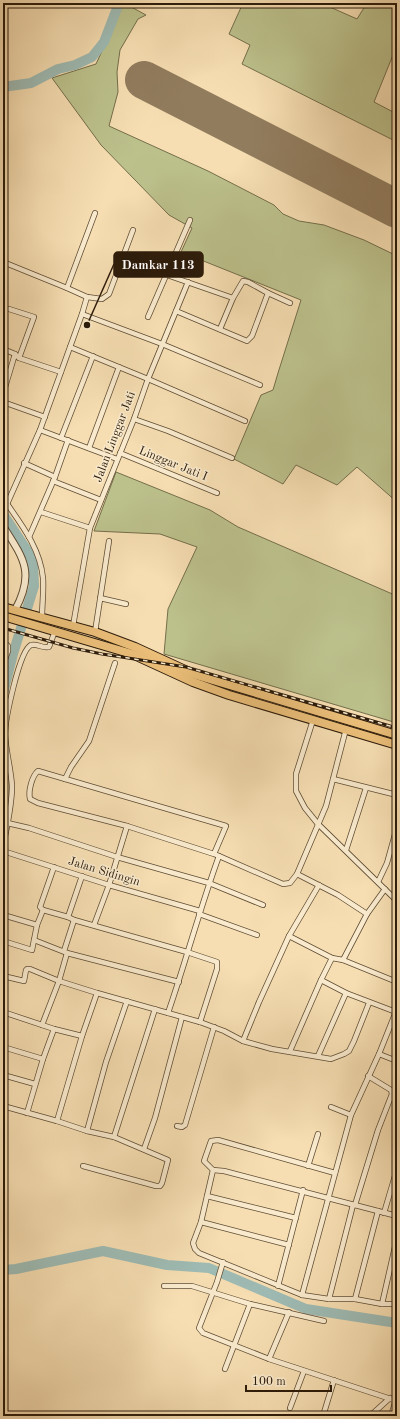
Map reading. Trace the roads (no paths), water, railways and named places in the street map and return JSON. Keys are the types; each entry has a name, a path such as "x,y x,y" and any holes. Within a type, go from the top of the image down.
{"highway":[{"path":"3,607 95,632 135,647 195,679 229,695 397,745"},
{"path":"3,616 132,654 195,679 397,735"}],"street":[{"path":"67,288 95,213"},
{"path":"148,317 190,220"},
{"path":"3,262 67,288 87,298 102,299 109,294 133,230"},
{"path":"167,276 233,298"},
{"path":"220,329 233,298 244,281 290,303"},
{"name":"Jalan Linggar Jati","path":"73,626 90,528 148,379 188,282"},
{"path":"176,311 246,341 252,336 268,293"},
{"path":"7,504 40,430 87,298"},
{"path":"10,309 34,316 19,358"},
{"path":"82,314 162,344 260,385"},
{"path":"70,347 245,421"},
{"path":"3,350 14,354 19,358 60,372"},
{"path":"3,394 14,354"},
{"path":"61,438 93,356"},
{"path":"89,448 119,367"},
{"path":"3,402 45,417"},
{"path":"134,418 232,458"},
{"path":"40,430 117,459"},
{"path":"29,537 41,512 68,440"},
{"name":"Linggar Jati I","path":"120,453 217,493"},
{"path":"24,463 54,479 101,500"},
{"path":"3,498 29,537 38,557 42,572 41,618"},
{"path":"41,512 90,528"},
{"path":"3,526 20,552 25,567 25,586 16,611"},
{"path":"95,632 109,541"},
{"path":"100,598 126,604"},
{"path":"3,846 5,823 12,786 5,733 20,664 26,650 30,646 34,644 47,648 49,647 55,631"},
{"path":"3,641 8,646 8,651 3,665"},
{"path":"66,779 74,763 89,741 115,663"},
{"path":"313,720 296,774 296,791 305,808 318,824 397,901"},
{"path":"168,1013 179,982 216,855 226,826 37,771 29,794 30,799 38,803 127,826 216,855 283,884 290,883 297,874 326,806 346,729"},
{"path":"333,779 397,795"},
{"path":"346,850 366,788"},
{"path":"5,823 29,828 117,857 209,883 263,905"},
{"path":"94,925 109,885 127,826"},
{"path":"378,882 387,863 397,826"},
{"path":"392,845 397,848"},
{"name":"Jalan Sidingin","path":"3,851 200,913 257,935"},
{"path":"54,867 40,907 43,910 187,952 214,961 218,965 200,1022"},
{"path":"297,874 338,895 367,914"},
{"path":"68,917 82,876"},
{"path":"243,1041 258,1002 289,936 319,885"},
{"path":"343,960 367,914 385,889"},
{"path":"3,942 32,950 37,925 43,910"},
{"path":"3,915 37,925"},
{"path":"42,1025 59,981 74,920"},
{"path":"289,936 332,958 343,960 397,982"},
{"path":"34,940 65,952 179,982"},
{"path":"290,1051 332,958"},
{"path":"3,976 24,981 27,969 97,993 200,1022 243,1041 331,1059 339,1057 349,1051 369,1002"},
{"path":"302,1295 351,1115 368,1076 380,1054 396,1011 369,1002 321,980"},
{"path":"318,1056 346,992"},
{"path":"57,1121 82,1036 97,993"},
{"path":"87,1131 106,1062 127,1001"},
{"path":"114,1137 155,1009"},
{"path":"3,1012 54,1029 82,1036"},
{"path":"144,1149 155,1118 182,1017"},
{"path":"178,1126 182,1127 185,1124 214,1027"},
{"path":"27,1113 43,1059 54,1029"},
{"path":"3,1047 43,1059"},
{"path":"380,1054 397,1061"},
{"path":"3,1075 35,1084"},
{"path":"330,1299 354,1205 378,1130 392,1094 391,1090 368,1076"},
{"path":"3,1106 87,1131 114,1137 168,1160 160,1186 152,1186 83,1166"},
{"path":"331,1107 351,1115"},
{"path":"308,1166 318,1134"},
{"path":"335,1173 218,1140 214,1140 209,1144 204,1161 213,1170 224,1171 303,1190 397,1216"},
{"path":"384,1213 397,1169"},
{"path":"213,1170 193,1244 195,1249 199,1252 302,1295 330,1299 354,1299 382,1304 397,1304"},
{"path":"278,1286 303,1190"},
{"path":"207,1196 296,1218"},
{"path":"354,1299 378,1211"},
{"path":"200,1222 289,1245"},
{"path":"382,1304 397,1238"},
{"path":"223,1262 199,1328 200,1331 269,1359 390,1398 396,1401 391,1416"},
{"path":"164,1286 192,1286 250,1304 324,1321"},
{"path":"225,1369 250,1304"},
{"path":"269,1359 289,1312"},
{"path":"290,1408 304,1371"},
{"path":"323,1416 334,1380"},
{"path":"370,1416 390,1398"}],"waterway":[{"path":"3,87 31,83 58,69 75,65 92,57 104,42 119,3"},
{"path":"3,514 28,552 33,563 34,586 13,654 3,693"},
{"path":"3,1270 16,1269 103,1251 167,1265 209,1268 306,1309 397,1323"}],"railway":[{"path":"3,628 73,648 186,667 397,728"}],"place":[{"name":"Damkar 113","path":"87,325"}]}
